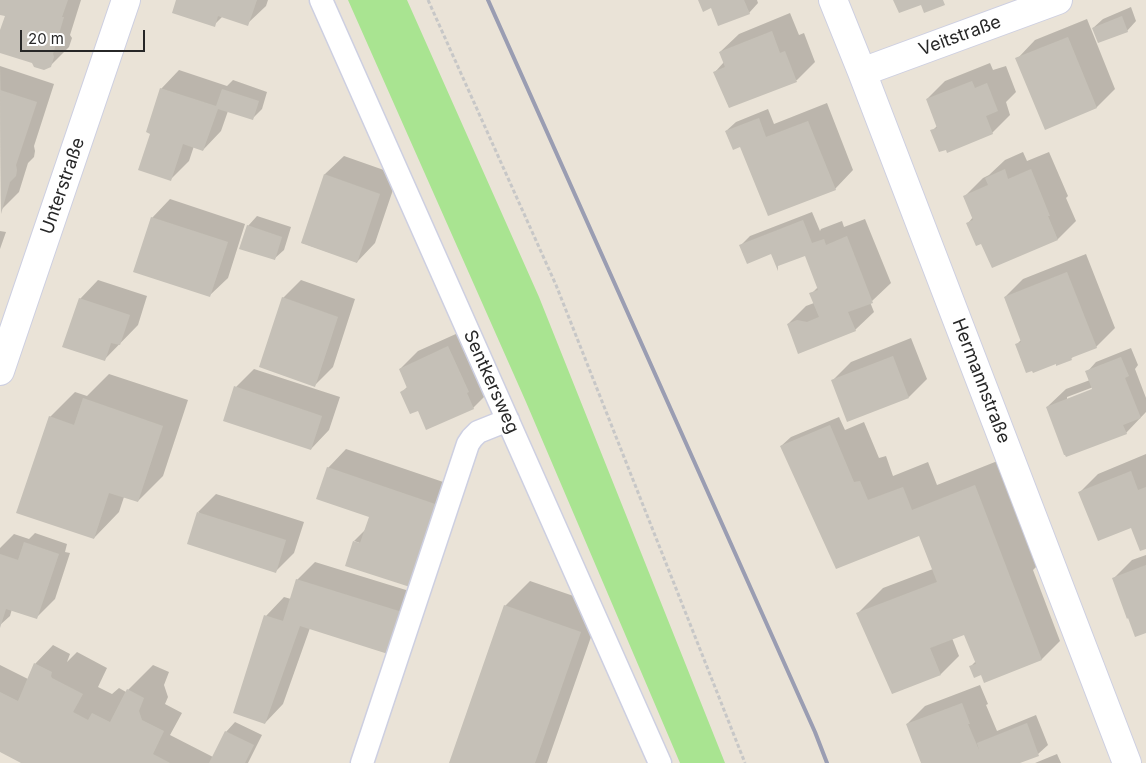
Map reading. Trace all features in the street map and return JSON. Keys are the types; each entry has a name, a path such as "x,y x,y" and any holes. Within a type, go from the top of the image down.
{"street":[{"name":"Unterstraße","path":"0,371 126,0"},
{"name":"Hermannstraße","path":"833,0 1127,763"},
{"name":"Veitstraße","path":"862,72 1058,0"}],"lane":[{"name":"Sentkersweg","path":"321,0 660,763"},
{"path":"362,763 468,444 478,432 508,420"}],"path":[{"path":"428,0 556,285 745,763"}],"green space":[{"path":"348,0 407,0 539,297 725,763 680,763 526,402"}],"building":[{"path":"0,0 68,0 62,17 64,17 51,67 44,70 34,67 32,63 0,53 0,30 5,16 0,15"},
{"path":"176,0 257,0 248,26 218,16 215,27 172,13"},
{"path":"698,0 744,0 750,14 718,26 711,8 703,12"},
{"path":"893,0 943,0 945,5 924,13 921,5 899,13"},
{"path":"1122,16 1128,32 1098,43 1092,28"},
{"path":"772,31 780,53 785,51 797,82 729,108 713,72 725,67 719,52"},
{"path":"1068,37 1097,108 1045,130 1015,58"},
{"path":"972,81 975,88 987,83 998,111 986,116 993,134 947,153 946,150 939,152 930,130 937,128 926,99"},
{"path":"160,88 216,106 222,89 259,101 253,120 218,109 203,151 183,144 171,181 138,170 150,134 146,132"},
{"path":"0,90 37,102 16,165 16,176 10,182 1,214"},
{"path":"759,118 766,137 808,121 836,190 768,216 740,147 733,150 725,131"},
{"path":"1005,169 1008,179 1031,169 1058,240 992,268 981,244 976,246 966,223 973,220 963,196 988,185 985,178"},
{"path":"324,174 380,194 357,263 301,243"},
{"path":"151,217 228,242 210,297 133,272"},
{"path":"803,220 812,243 824,239 826,245 847,236 873,303 848,312 856,331 798,354 787,324 797,320 807,322 819,317 809,293 818,290 805,256 778,266 778,271 771,254 747,264 739,245"},
{"path":"247,225 282,237 275,260 239,249"},
{"path":"1067,272 1097,348 1056,366 1056,364 1033,373 1032,371 1026,373 1015,344 1021,342 1004,297"},
{"path":"282,297 338,317 315,387 259,367"},
{"path":"79,298 130,315 120,345 111,343 105,361 62,347"},
{"path":"448,346 469,392 467,393 474,409 426,430 418,411 410,414 400,392 407,388 399,369"},
{"path":"893,356 909,398 847,422 831,380"},
{"path":"1121,357 1129,376 1125,378 1141,418 1123,425 1127,434 1066,457 1046,407 1092,389 1085,371"},
{"path":"234,386 322,416 311,450 223,421"},
{"path":"83,398 163,426 138,502 109,493 94,539 16,513 49,416 74,425"},
{"path":"830,425 854,482 860,481 868,500 903,487 912,510 975,485 1042,660 984,683 981,675 974,678 969,666 976,664 964,635 930,648 941,675 892,694 856,613 937,582 919,536 836,569 780,446"},
{"path":"327,467 438,505 410,587 345,566 353,541 360,543 369,517 316,499"},
{"path":"1131,471 1138,490 1146,487 1146,549 1140,551 1131,528 1098,541 1078,492"},
{"path":"197,512 286,540 276,573 187,544"},
{"path":"24,542 59,554 37,619 6,609 0,628 0,554 18,560"},
{"path":"1146,565 1146,633 1135,637 1112,578"},
{"path":"296,579 402,612 388,654 300,626 265,724 233,713 264,615 283,621"},
{"path":"504,605 581,632 535,763 449,763"},
{"path":"34,663 52,672 52,678 83,694 73,712 88,720 92,713 110,722 127,689 144,698 139,711 142,720 164,731 153,754 170,763 21,763 0,752 0,692 18,701"},
{"path":"962,703 970,724 968,724 979,750 977,743 1027,723 1039,756 1020,763 921,763 906,724"},
{"path":"225,731 254,745 245,763 209,763"}],"railway":[{"path":"488,0 815,732 827,763"}]}
